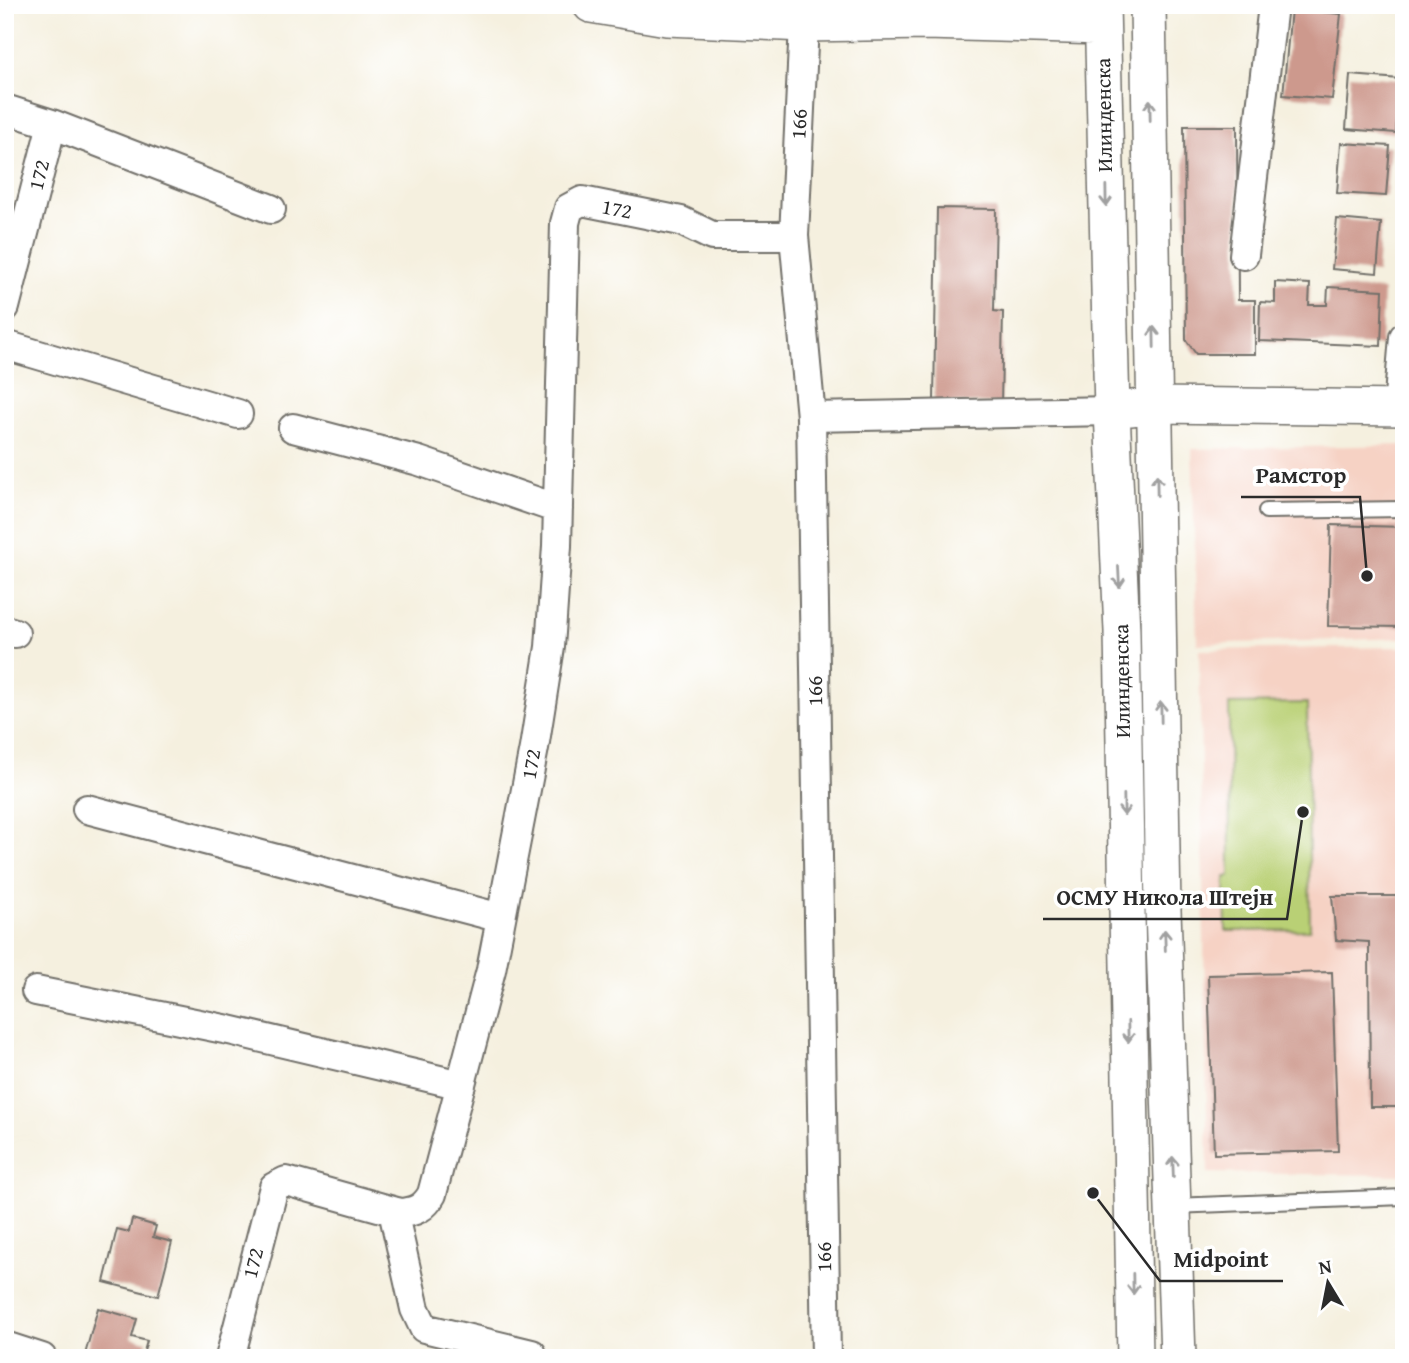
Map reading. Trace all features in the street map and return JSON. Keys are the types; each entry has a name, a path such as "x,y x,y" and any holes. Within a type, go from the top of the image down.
{"street":[{"path":"591,5 667,18 804,24 926,13 1102,16"},
{"name":"Илинденска","path":"1148,5 1163,910 1178,1358"},
{"path":"1244,255 1273,5"},
{"name":"Илинденска","path":"1102,16 1112,411 1122,631 1135,1358"},
{"name":"166","path":"804,24 794,236 811,417 826,1358"},
{"path":"5,108 271,209"},
{"name":"172","path":"5,307 52,124"},
{"name":"172","path":"230,1358 274,1187 286,1181 409,1213 426,1204 432,1194 491,970 534,748 550,647 558,509 565,223 569,208 582,201 681,221 712,236 794,236"},
{"path":"811,417 1112,411 1156,405 1401,408 1404,337"},
{"path":"5,345 238,414"},
{"path":"293,428 419,461 558,509"},
{"path":"87,809 501,918"},
{"path":"36,991 229,1030 461,1085"},
{"path":"393,1211 415,1309 424,1328 532,1354"},
{"path":"5,1346 42,1358"}],"lane":[{"path":"1266,511 1404,509"},
{"path":"1174,1206 1404,1198"}],"shaded area":[{"path":"1404,445 1404,638 1197,644 1192,449"},
{"path":"1404,647 1404,1175 1208,1173 1199,650"}],"green space":[{"path":"1307,703 1310,930 1226,931 1225,877 1230,876 1229,704"}],"building":[{"path":"939,5 1044,5 1036,10"},
{"path":"1291,9 1341,14 1332,99 1283,95"},
{"path":"1350,75 1400,79 1396,133 1346,129"},
{"path":"1184,126 1237,126 1238,300 1255,300 1255,354 1196,354 1186,340"},
{"path":"1341,143 1390,146 1386,196 1337,193"},
{"path":"937,208 996,209 994,311 1003,312 1001,404 934,402"},
{"path":"1337,219 1381,223 1377,273 1332,269"},
{"path":"1275,282 1310,284 1309,305 1327,305 1328,287 1383,290 1381,346 1259,341 1260,302 1275,303"},
{"path":"1331,525 1404,527 1404,627 1328,626"},
{"path":"1332,896 1404,896 1404,1107 1370,1107 1369,942 1336,940"},
{"path":"1332,972 1338,1151 1214,1154 1208,975"},
{"path":"132,1219 156,1226 153,1237 172,1242 158,1296 104,1282 117,1229 129,1232"},
{"path":"98,1308 137,1319 132,1337 147,1341 142,1358 84,1358"}],"place":[{"name":"Рамстор","path":"1367,576"},
{"name":"ОСМУ Никола Штејн","path":"1303,812"},
{"name":"Midpoint","path":"1093,1193"}]}
